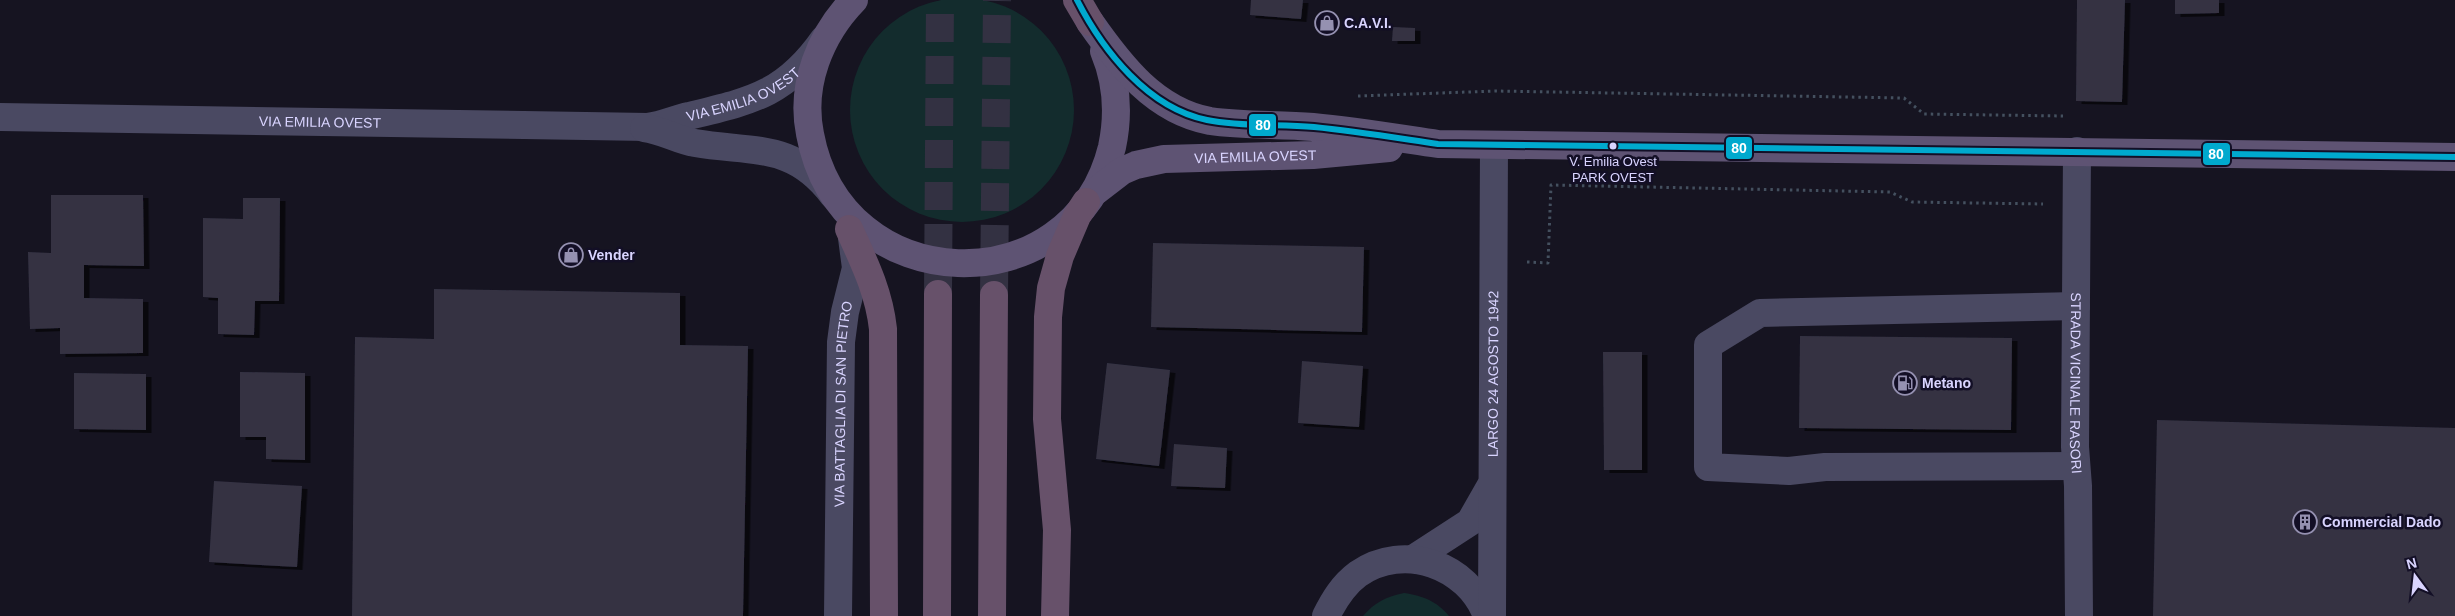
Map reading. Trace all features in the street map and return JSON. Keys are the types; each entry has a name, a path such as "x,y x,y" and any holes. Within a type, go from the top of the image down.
{"highway":[{"path":"1055,616 1057,530 1047,419 1048,318 1051,288 1060,256 1076,216 1086,202"},
{"path":"849,229 871,277 879,302 883,329 884,616"},
{"path":"937,616 938,294"},
{"path":"992,616 994,295"}],"main road":[{"name":"VIA EMILIA OVEST","path":"854,0 840,14 827,34 817,56 807,104 813,153 822,176 834,197 850,216 888,246 934,262 959,264 999,259 1030,248 1070,220 1109,178 1122,170 1136,165 1164,159 1313,155 1438,144 2455,157"},
{"name":"VIA EMILIA OVEST","path":"1070,0 1084,11 1119,62 1140,84 1162,101 1185,114 1222,122 1313,127 1438,144"},
{"name":"VIA EMILIA OVEST","path":"1084,11 1102,43 1110,65 1117,113 1108,160 1099,182 1086,202"}],"street":[{"name":"VIA EMILIA OVEST","path":"0,117 657,126 689,116 729,107 761,96 796,72 810,58 827,34"},
{"name":"VIA EMILIA OVEST","path":"640,127 657,130 696,143 749,148 793,159 810,170 834,197"},
{"name":"LARGO 24 AGOSTO 1942","path":"1492,616 1491,485 1494,145"},
{"name":"STRADA VICINALE RASORI","path":"2077,151 2076,466 2079,616"},
{"name":"VIA BATTAGLIA DI SAN PIETRO","path":"834,197 849,229 856,258 854,279 845,312 841,342 838,616"},
{"path":"2076,306 1760,313 1708,345 1708,467 1789,471 1825,467 2076,466"},
{"name":"LARGO 24 AGOSTO 1942","path":"1413,559 1470,522 1491,485"},
{"name":"LARGO 24 AGOSTO 1942","path":"1326,616 1337,594 1358,574 1384,562 1413,559 1440,566 1464,580 1482,602 1487,616"}],"path":[{"path":"1353,96 1495,90 1904,98 1924,114 2070,116"},
{"path":"1494,261 1548,263 1551,184 1890,192 1912,202 2077,205"}],"green space":[{"path":"962,-2 984,0 1015,11 1041,31 1061,57 1072,88 1074,110 1072,132 1061,163 1041,189 1015,209 984,220 962,222 940,220 909,209 883,189 863,163 852,132 850,110 852,88 863,57 883,31 909,11 940,0"},
{"path":"1404,593 1429,600 1439,606 1449,616 1363,616 1381,601"}],"building":[{"path":"1251,0 1303,0 1301,19 1250,15"},
{"path":"2077,0 2125,0 2122,102 2076,101"},
{"path":"2175,0 2219,0 2219,13 2175,14"},
{"path":"1393,27 1415,28 1415,41 1392,41"},
{"path":"51,195 143,195 144,266 84,265 84,298 143,299 143,353 60,354 60,328 30,329 28,252 51,253"},
{"path":"243,198 280,198 279,301 255,301 254,335 218,334 218,298 203,297 203,218 243,219"},
{"path":"1153,243 1364,247 1362,332 1151,327"},
{"path":"434,289 680,293 680,345 748,346 743,616 352,616 355,337 434,339"},
{"name":"Metano","path":"1800,336 2012,338 2011,430 1799,428"},
{"path":"1603,352 1642,352 1642,470 1604,470"},
{"path":"1302,361 1363,366 1359,427 1298,423"},
{"path":"1107,363 1170,370 1159,466 1096,459"},
{"path":"240,372 305,373 305,460 266,459 266,437 240,437"},
{"path":"74,373 146,374 146,430 74,429"},
{"name":"Commercial Dado","path":"2157,420 2455,428 2455,616 2153,616"},
{"path":"1174,444 1227,448 1225,488 1171,486"},
{"path":"214,481 302,486 297,567 209,562"}],"tunnel":[{"path":"938,294 940,0"},
{"path":"994,295 997,0"}],"transit line":[{"name":"80","path":"1077,0 1100,39 1130,75 1147,90 1165,103 1186,113 1220,122 1314,127 1438,144 2455,157"}],"place":[{"name":"C.A.V.I.","path":"1327,23"},
{"name":"V. Emilia Ovest PARK OVEST","path":"1613,146"},
{"name":"Vender","path":"571,255"},
{"name":"Metano","path":"1905,383"},
{"name":"Commercial Dado","path":"2305,522"}]}
